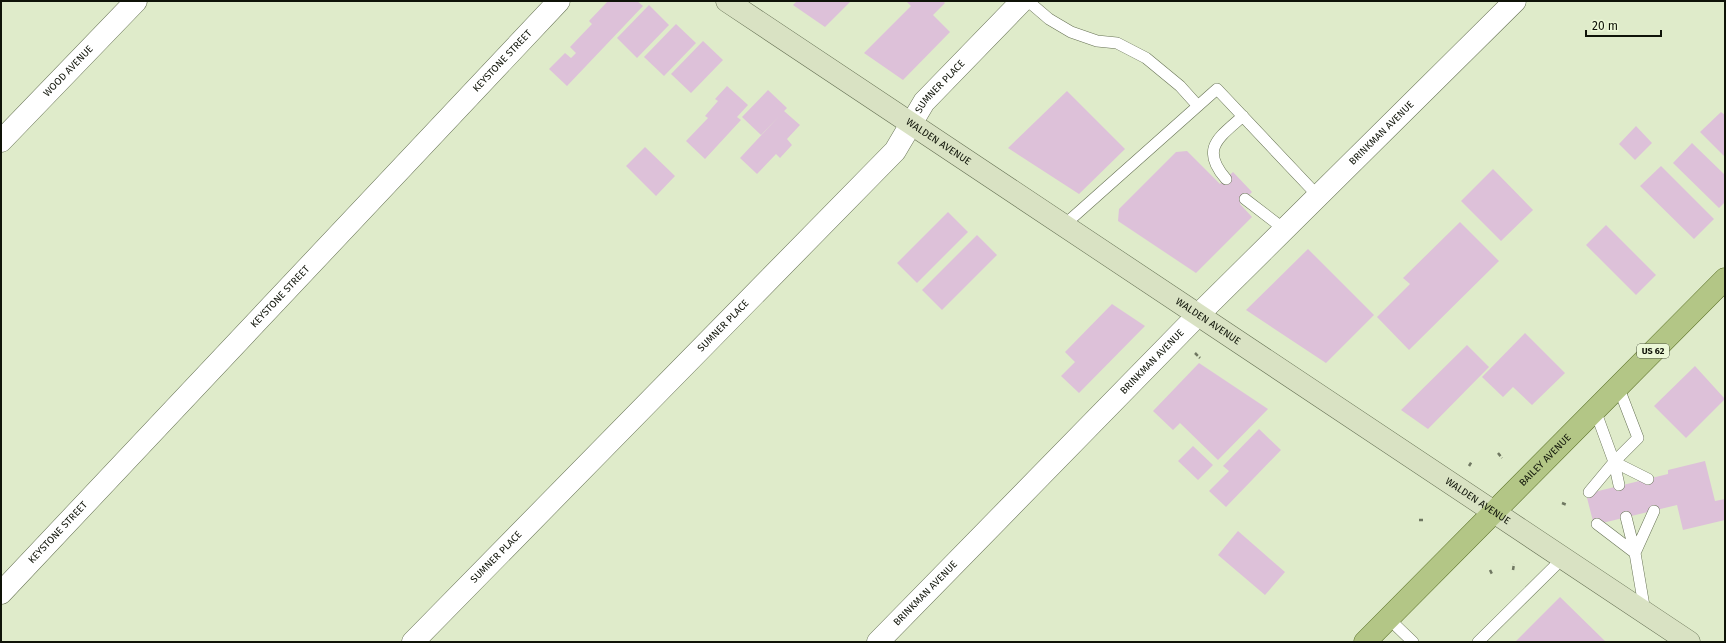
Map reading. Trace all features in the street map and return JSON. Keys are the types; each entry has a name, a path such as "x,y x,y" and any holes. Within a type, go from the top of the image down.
{"main road":[{"name":"WALDEN AVENUE","path":"727,1 1494,513 1690,642"},
{"name":"BAILEY AVENUE","path":"1365,642 1725,279"}],"street":[{"name":"WOOD AVENUE","path":"1,141 136,1"},
{"name":"KEYSTONE STREET","path":"1,593 559,1"},
{"name":"SUMNER PLACE","path":"413,642 895,151 924,102 1022,1"},
{"name":"BRINKMAN AVENUE","path":"878,642 1198,315 1515,1"}],"lane":[{"path":"1028,1 1048,19 1071,32 1097,41 1117,43 1146,58 1180,86 1198,106"},
{"path":"1063,226 1217,89 1318,196"},
{"path":"1226,179 1214,163 1213,153 1217,140 1243,116"},
{"path":"1245,199 1284,229"},
{"path":"1589,492 1614,462 1638,438 1618,386"},
{"path":"1594,410 1614,462 1619,485"},
{"path":"1614,462 1648,479"},
{"path":"1635,553 1654,511"},
{"path":"1626,517 1635,553 1645,613"},
{"path":"1597,524 1635,553"},
{"path":"1478,642 1562,558"},
{"path":"1388,618 1413,642"}],"path":[{"path":"1194,352 1200,358"},
{"path":"1498,453 1502,458"},
{"path":"1469,466 1472,461"},
{"path":"1562,503 1567,505"},
{"path":"1419,520 1424,520"},
{"path":"1513,570 1514,564"},
{"path":"1490,570 1492,574"}],"building":[{"path":"608,1 637,1 643,6 567,86 549,69 565,53 571,58 576,53 570,47 592,24 589,21"},
{"path":"797,1 851,1 825,27 793,5"},
{"path":"906,1 943,1 945,3 933,15 950,32 903,80 864,53 911,6"},
{"path":"649,5 669,25 637,58 617,38"},
{"path":"676,24 696,43 664,76 644,57"},
{"path":"703,41 723,60 691,93 671,74"},
{"path":"727,86 748,105 737,117 741,120 705,159 686,141 708,118 705,116 718,101 715,99"},
{"path":"768,90 787,108 761,135 742,117"},
{"path":"1067,91 1125,149 1079,194 1008,148"},
{"path":"784,111 800,125 787,139 792,145 780,158 776,154 757,174 740,158"},
{"path":"1721,112 1725,115 1725,157 1700,132"},
{"path":"1636,126 1652,143 1635,160 1619,144"},
{"path":"1692,143 1725,175 1725,202 1719,208 1673,163"},
{"path":"645,147 675,176 656,196 626,166"},
{"path":"1187,151 1220,184 1233,172 1252,192 1240,204 1252,217 1196,273 1118,221 1119,209 1176,152"},
{"path":"1661,166 1714,219 1694,239 1640,186"},
{"path":"1493,169 1533,210 1501,241 1461,201"},
{"path":"948,212 968,232 917,283 897,263"},
{"path":"1460,222 1499,261 1409,350 1377,317 1410,284 1403,278"},
{"path":"1606,225 1656,275 1636,295 1586,245"},
{"path":"977,235 997,255 942,310 922,290"},
{"path":"1308,249 1374,315 1326,363 1246,310"},
{"path":"1112,304 1145,326 1079,393 1061,376 1075,362 1065,352"},
{"path":"1525,333 1565,373 1532,405 1513,387 1503,397 1482,377"},
{"path":"1467,345 1489,367 1428,429 1401,410"},
{"path":"1199,363 1268,409 1218,460 1180,423 1173,430 1153,411"},
{"path":"1695,366 1725,399 1686,438 1654,406"},
{"path":"1259,429 1281,450 1226,507 1209,491 1229,471 1223,466"},
{"path":"1193,446 1213,465 1198,480 1178,461"},
{"path":"1705,461 1715,501 1725,499 1725,520 1683,530 1677,505 1594,525 1586,494 1668,474 1668,470"},
{"path":"1238,531 1285,572 1265,595 1218,555"},
{"path":"1560,597 1606,642 1515,642"}]}
